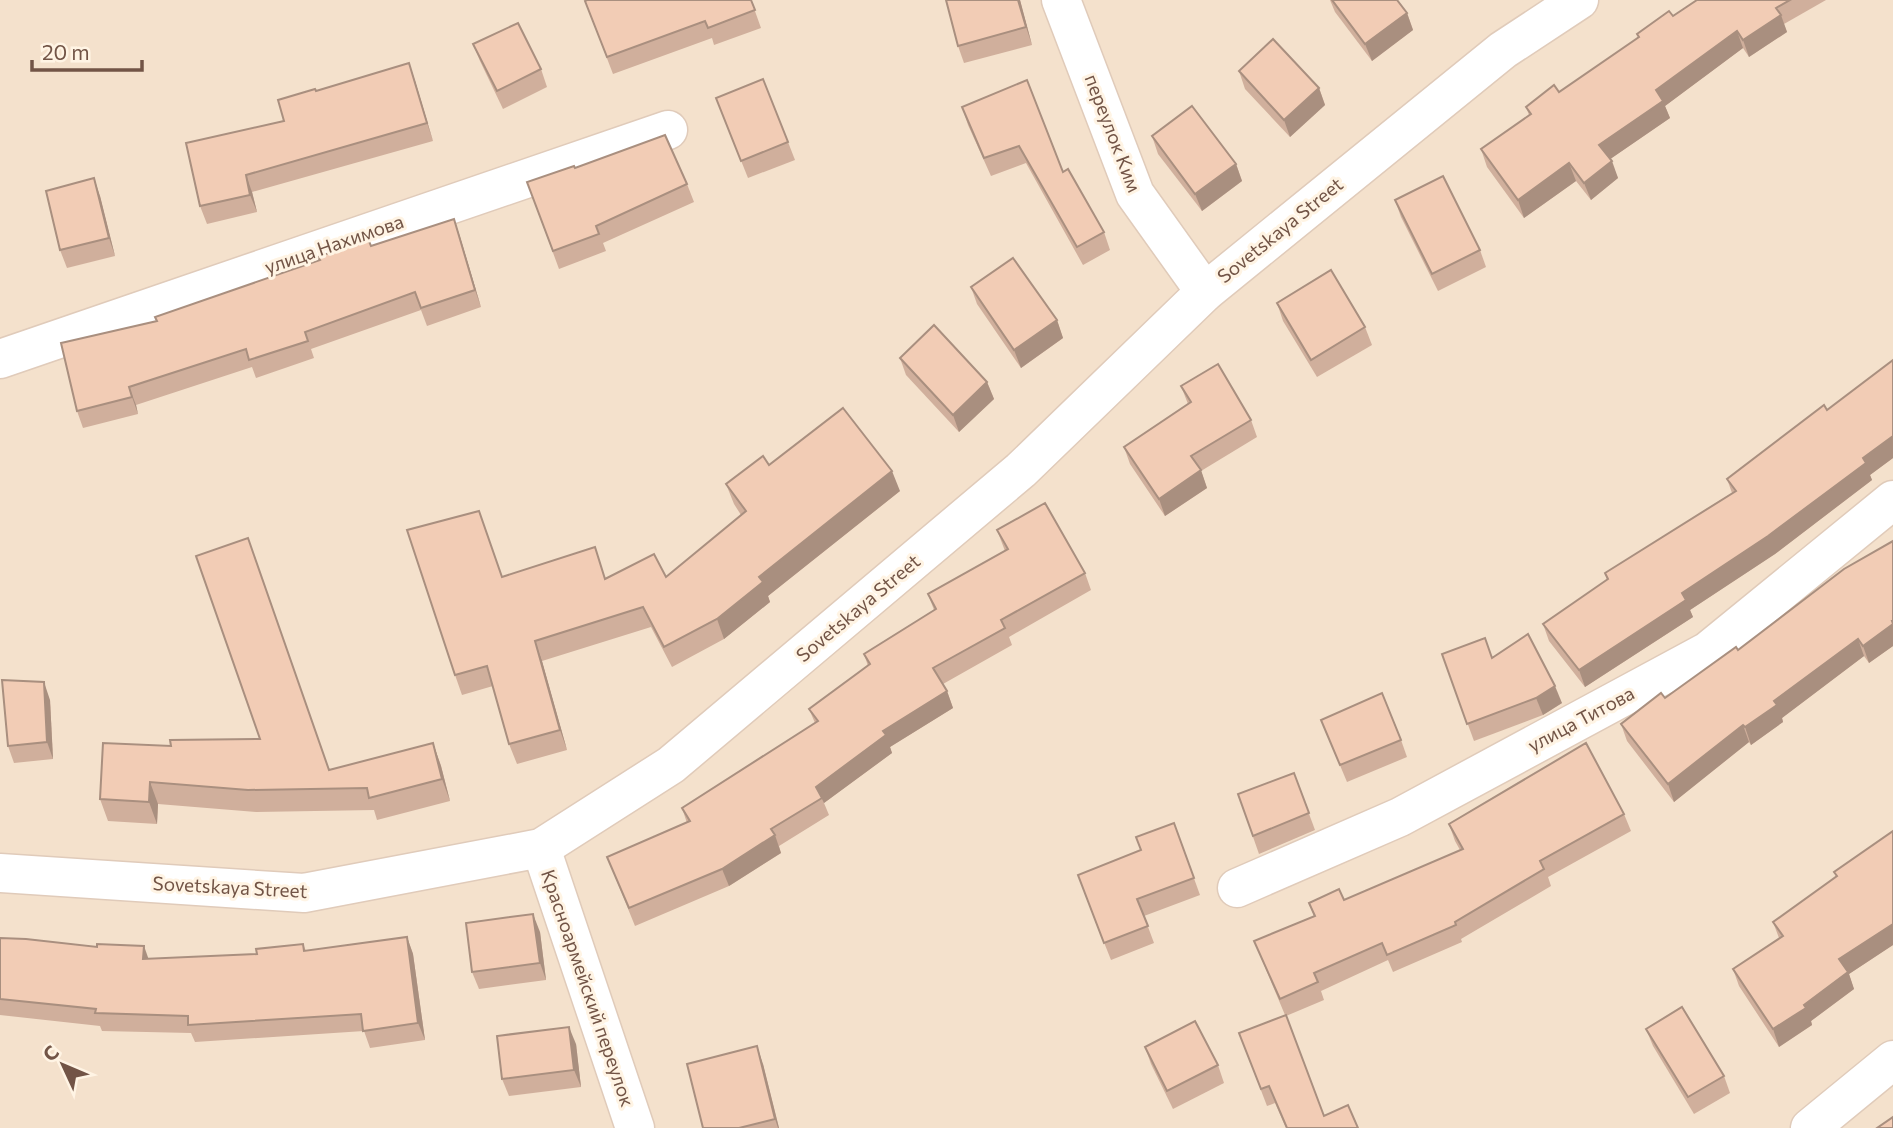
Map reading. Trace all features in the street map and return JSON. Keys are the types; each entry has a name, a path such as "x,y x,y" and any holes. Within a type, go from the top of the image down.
{"street":[{"name":"переулок Ким","path":"1061,0 1135,194 1205,292"},
{"name":"Sovetskaya Street","path":"0,873 304,893 541,848 671,765 1021,470 1205,292 1503,50 1579,0"},
{"name":"улица Нахимова","path":"0,359 668,130"},
{"name":"улица Титова","path":"1237,888 1400,817 1708,651 1893,500"},
{"name":"Красноармейский переулок","path":"541,848 635,1128"},
{"path":"1810,1128 1893,1060"}],"shaded area":[{"path":"0,0 1893,0 1893,1128 0,1128"}],"building":[{"path":"751,0 755,10 708,28 705,21 607,57 585,1"},
{"path":"946,0 1018,0 1026,27 958,46"},
{"path":"1332,0 1397,0 1407,13 1365,44"},
{"path":"1697,0 1790,0 1776,8 1781,15 1743,40 1737,31 1656,90 1663,101 1599,145 1612,161 1584,183 1569,163 1518,200 1481,149 1531,114 1526,107 1554,85 1559,92 1639,37 1637,34 1669,11 1673,16"},
{"path":"518,23 541,69 497,91 473,44"},
{"path":"1273,39 1319,88 1284,120 1239,71"},
{"path":"409,63 427,123 246,175 250,195 200,206 186,143 284,121 278,100"},
{"path":"763,79 788,142 741,161 716,98"},
{"path":"1027,80 1063,172 1068,169 1104,232 1077,247 1019,146 984,158 962,107"},
{"path":"1192,106 1236,164 1195,194 1152,136"},
{"path":"665,135 687,184 596,226 599,234 553,251 527,182 574,166 575,168"},
{"path":"1443,176 1480,250 1432,274 1395,200"},
{"path":"94,178 109,238 60,250 46,191"},
{"path":"454,219 475,290 421,308 415,292 305,332 308,341 249,360 246,349 129,387 132,397 77,411 61,343 157,321 155,317 320,260 318,257 368,239 371,246"},
{"path":"1013,258 1057,320 1014,350 971,287"},
{"path":"1331,270 1365,327 1311,360 1277,303"},
{"path":"934,325 987,382 953,415 900,358"},
{"path":"1893,360 1893,436 1863,458 1866,463 1768,536 1682,593 1686,600 1579,670 1543,624 1608,579 1605,573 1736,491 1727,479 1824,405 1827,410"},
{"path":"1218,364 1251,420 1191,456 1201,470 1159,499 1124,447 1191,402 1181,386"},
{"path":"843,408 892,471 759,577 763,582 717,619 664,647 643,607 535,641 560,730 509,744 487,666 455,675 407,530 479,511 502,577 595,547 605,579 654,554 666,577 746,511 726,484 763,456 769,465"},
{"path":"1045,503 1085,573 1001,620 1005,628 933,668 947,691 883,731 886,735 816,787 822,798 771,829 775,835 722,869 629,908 607,857 690,821 682,808 818,721 809,709 870,664 864,654 936,609 928,594 1008,549 997,530"},
{"path":"248,538 329,770 433,743 442,779 369,798 367,788 248,790 150,782 149,802 100,799 103,743 171,746 170,740 260,739 196,556"},
{"path":"1893,541 1893,624 1863,646 1858,639 1774,701 1777,705 1745,727 1743,725 1668,784 1621,724 1661,693 1665,698 1736,647 1738,650 1844,569"},
{"path":"1528,634 1555,686 1536,698 1467,724 1442,654 1485,638 1492,658"},
{"path":"2,680 44,682 47,742 8,746"},
{"path":"1382,693 1401,740 1340,765 1321,720"},
{"path":"1586,743 1624,814 1540,861 1544,869 1455,922 1456,925 1387,955 1382,943 1314,973 1318,982 1280,999 1254,941 1315,916 1309,903 1339,889 1344,900 1463,849 1449,824"},
{"path":"1294,773 1309,813 1253,836 1238,794"},
{"path":"1174,823 1194,878 1137,899 1148,926 1104,943 1078,875 1141,850 1136,837"},
{"path":"1893,831 1893,924 1839,959 1848,972 1804,1005 1806,1008 1773,1029 1733,969 1783,936 1773,922 1837,876 1834,872"},
{"path":"533,914 540,963 472,972 466,923"},
{"path":"407,937 418,1023 363,1031 361,1014 188,1025 188,1016 95,1013 96,1009 0,999 0,938 97,947 97,944 144,946 143,959 257,954 256,949 303,944 304,951"},
{"path":"1682,1007 1724,1076 1688,1097 1646,1029"},
{"path":"1286,1015 1324,1116 1348,1105 1358,1128 1287,1128 1269,1086 1261,1089 1239,1033"},
{"path":"1195,1021 1218,1065 1167,1091 1145,1047"},
{"path":"569,1027 574,1070 502,1079 497,1036"},
{"path":"757,1046 775,1119 739,1128 703,1128 687,1064"},
{"path":"1893,1117 1893,1128 1877,1128"}]}
